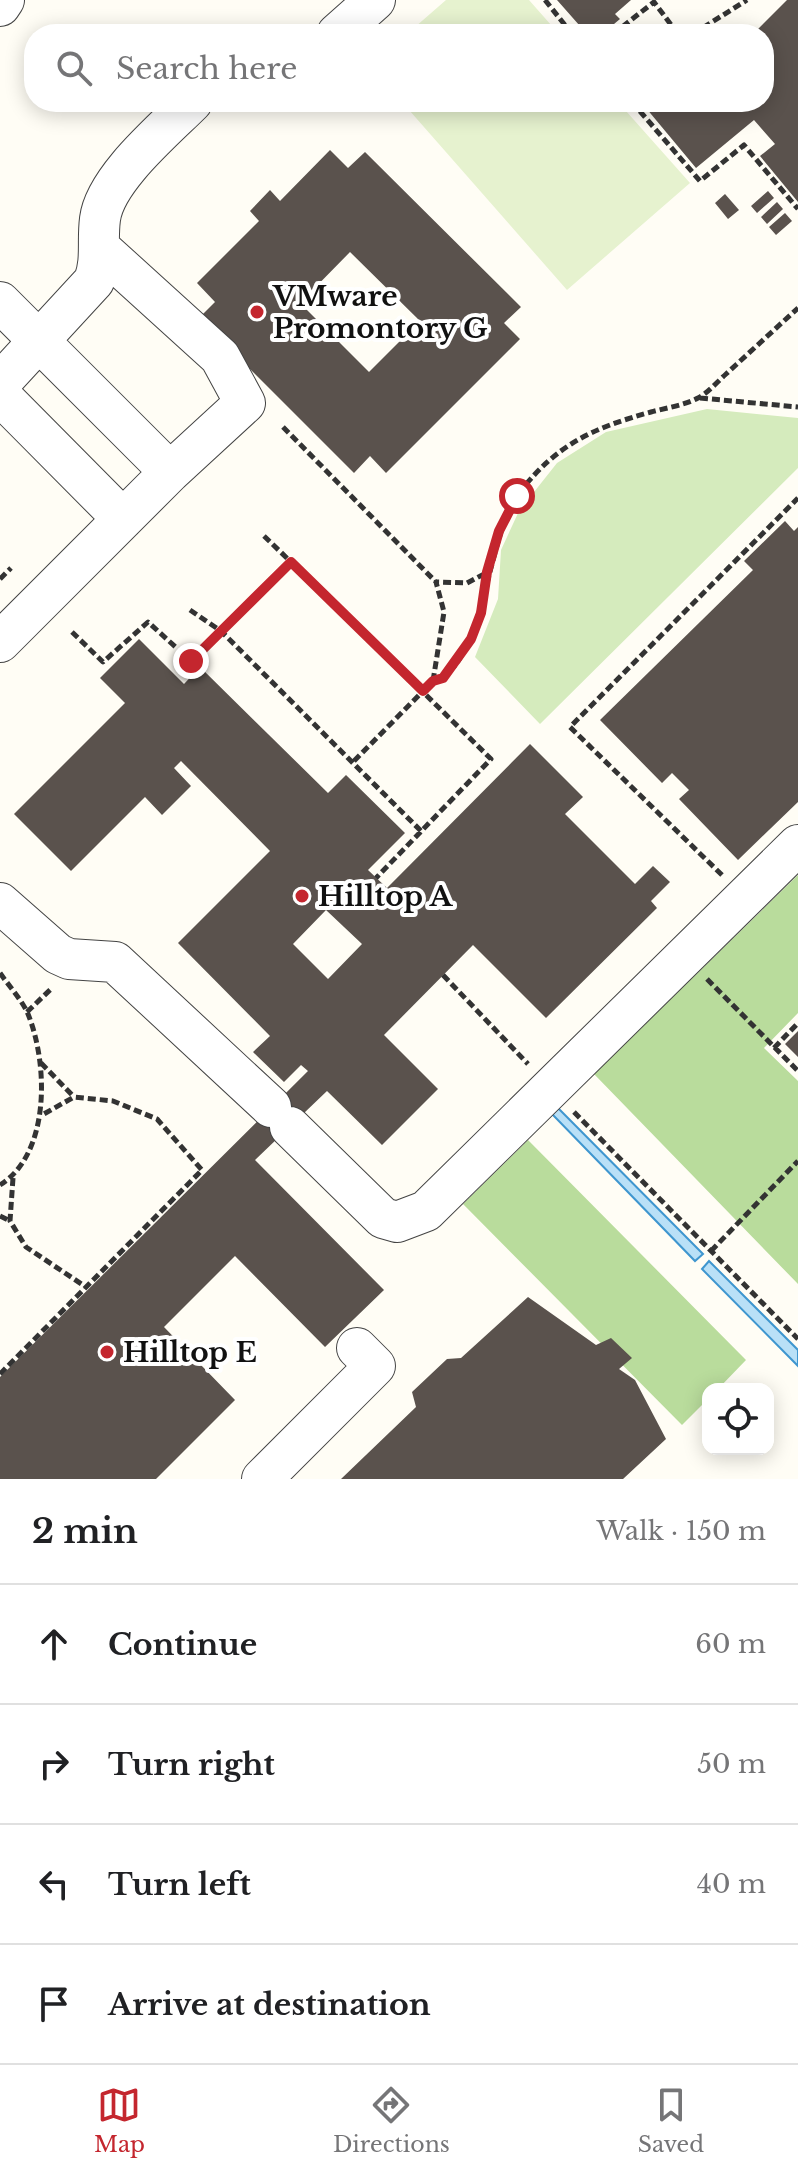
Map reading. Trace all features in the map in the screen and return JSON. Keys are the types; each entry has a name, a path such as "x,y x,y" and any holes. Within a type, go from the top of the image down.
{"street":[{"path":"0,6 4,0"},
{"path":"348,24 375,0"},
{"path":"0,383 94,281 102,260 100,217 123,170 182,112"},
{"path":"0,642 170,472 245,403 220,357 101,249"},
{"path":"0,302 170,472"},
{"path":"0,395 123,519"},
{"path":"0,903 58,954 69,959 115,962 281,1117 383,1218 397,1222 426,1211 743,895 798,845"},
{"path":"262,1479 375,1366 357,1348"}],"path":[{"path":"545,0 564,24"},
{"path":"709,24 747,0"},
{"path":"626,24 654,2 670,24"},
{"path":"641,112 700,181 744,145 798,209"},
{"path":"699,398 798,308"},
{"path":"354,761 433,681 443,678 471,639 481,613 487,572 499,531 517,496 552,455 599,427 699,398 798,407"},
{"path":"283,427 436,582 444,612 433,681"},
{"path":"743,895 570,727 798,498"},
{"path":"264,536 491,759 376,878"},
{"path":"72,632 103,662 148,622 191,661 291,562"},
{"path":"0,579 11,568"},
{"path":"436,582 467,583 487,572"},
{"path":"190,610 221,631 422,832"},
{"path":"683,956 798,1071"},
{"path":"0,973 27,1012 40,1063 42,1115 13,1177 10,1221"},
{"path":"443,975 798,1339"},
{"path":"774,1048 798,1023"},
{"path":"40,1063 74,1097"},
{"path":"0,1374 202,1170 157,1119 113,1101 74,1097 42,1115"},
{"path":"711,1251 798,1161"},
{"path":"0,1185 13,1177"},
{"path":"0,1216 10,1221 26,1247 86,1287"}],"green space":[{"path":"446,0 529,0 550,24 418,24"},
{"path":"411,112 627,112 690,183 567,290"},
{"path":"707,409 798,418 798,468 540,724 475,657 498,599 501,550 519,511 557,463 606,432"},
{"path":"798,875 798,1013 764,1048 798,1081 798,1284 594,1074"},
{"path":"528,1140 746,1360 724,1383 702,1383 702,1405 682,1425 463,1204"}],"water":[{"path":"558,1108 703,1254 695,1261 552,1114"},
{"path":"709,1261 798,1350 798,1366 702,1269"}],"building":[{"path":"557,0 631,0 615,14 620,19 614,24 578,24"},
{"path":"787,0 798,0 798,202 760,156 775,144 754,120 696,168 649,112 774,112 774,24 763,24"},
{"name":"VMware Promontory G","path":"330,150 348,168 365,152 521,307 504,323 520,339 386,473 370,456 354,473 199,318 215,302 197,283 259,221 250,211 270,190 280,201","holes":["350,252 420,321 369,372 300,303"]},
{"path":"768,191 774,198 757,213 751,206"},
{"path":"725,194 739,210 728,219 715,203"},
{"path":"777,202 783,209 767,224 761,217"},
{"path":"785,213 792,221 776,235 769,227"},
{"path":"785,521 794,531 798,527 798,802 738,860 679,799 689,790 672,773 662,783 600,720 753,570 744,561"},
{"path":"139,639 184,684 200,667 328,793 346,775 405,833 368,870 387,888 530,744 583,797 565,814 635,884 653,866 670,882 651,901 657,908 546,1018 473,945 384,1035 438,1089 382,1145 327,1091 255,1160 384,1290 325,1347 235,1256 164,1327 235,1400 156,1479 0,1479 0,1377 308,1071 301,1065 284,1082 253,1052 270,1036 178,943 270,851 181,761 174,768 191,786 162,815 145,797 71,871 14,814 125,703 100,678","holes":["326,910 362,944 328,979 293,944"]},
{"path":"798,1031 798,1057 785,1044"},
{"path":"528,1297 596,1345 611,1338 632,1358 619,1369 635,1380 666,1439 623,1479 341,1479 416,1407 412,1392 447,1359 461,1358"}],"place":[{"name":"VMware Promontory G","path":"257,312"},
{"name":"Hilltop A","path":"302,896"},
{"name":"Hilltop E","path":"107,1352"}],"route":[{"path":"191,661 291,562 423,691 433,681 443,678 471,639 481,613 487,572 499,531 517,496"}]}
